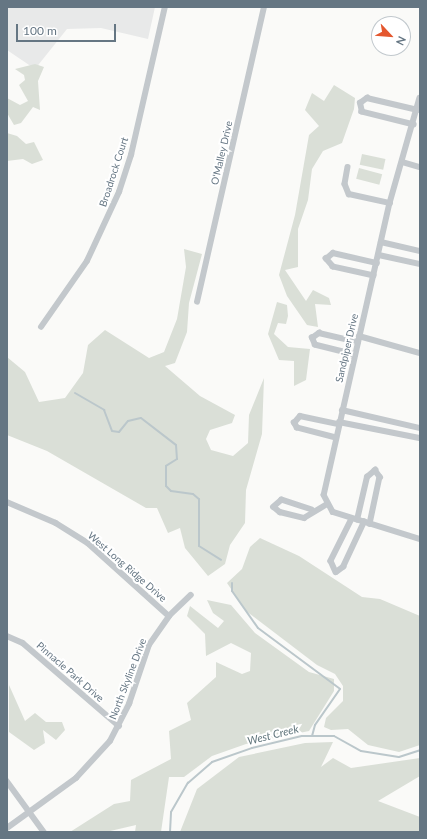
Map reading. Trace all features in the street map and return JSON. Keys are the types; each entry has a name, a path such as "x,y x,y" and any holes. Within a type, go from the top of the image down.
{"street":[{"name":"Broadrock Court","path":"41,327 87,261 119,192 131,155 165,7"},
{"name":"O'Malley Drive","path":"197,302 264,7"},
{"path":"414,125 362,112 360,103 367,98 418,110"},
{"name":"Sandpiper Drive","path":"327,504 324,495 339,423 390,203 414,125 420,98"},
{"path":"402,162 420,167"},
{"path":"348,167 345,184 349,194 390,203"},
{"path":"381,242 420,251"},
{"path":"374,276 333,267 326,259 333,253 377,262"},
{"path":"379,255 420,264"},
{"path":"355,355 315,345 312,338 319,333 358,342"},
{"path":"359,336 420,353"},
{"path":"342,410 420,428"},
{"path":"336,438 297,428 294,423 300,416 420,438"},
{"path":"375,470 380,477 367,523 343,567 336,572 331,562 354,519 367,477 375,470"},
{"path":"312,510 282,500 274,507 280,512 301,518 312,510 327,504 333,512 420,539"},
{"name":"West Long Ridge Drive","path":"7,502 56,524 88,543 169,616"},
{"name":"North Skyline Drive","path":"7,828 76,778 119,726 149,645 169,616 191,595"},
{"name":"Pinnacle Park Drive","path":"7,636 22,643 119,726"},
{"path":"7,781 44,832"}],"shaded area":[{"path":"7,7 155,7 148,39 101,28 67,29 35,69 7,50"},
{"path":"35,64 44,67 38,81 40,110 33,107 21,123 14,125 7,113 7,98 20,105 28,101 19,85 25,80 24,75 15,69"},
{"path":"334,85 355,98 354,109 342,143 323,151 312,169 308,200 298,229 298,267 285,270 306,301 313,290 329,298 331,305 315,304 318,327 307,325 287,296 279,275 295,215 309,135 319,126 305,110 312,93 324,101"},
{"path":"7,133 17,136 26,144 34,142 43,160 32,164 23,159 7,161"},
{"path":"362,154 385,159 383,170 360,165"},
{"path":"359,168 382,174 379,185 356,179"},
{"path":"184,249 202,254 189,303 187,332 175,363 165,366 200,396 235,415 232,423 210,430 206,439 211,450 233,456 248,443 249,415 264,378 262,434 246,490 245,523 230,545 225,564 208,576 185,548 180,528 168,533 157,508 146,508 47,451 7,435 7,357 25,372 39,402 65,398 83,373 88,345 105,330 149,358 164,352 177,319 186,267"},
{"path":"277,302 287,305 288,316 286,324 278,323 274,334 288,347 310,349 306,380 294,386 294,361 279,360 268,334"},
{"path":"260,538 299,556 362,597 380,599 420,616 420,745 399,752 368,745 348,729 331,730 324,727 326,718 343,701 343,686 335,674 317,665 246,611 227,583 242,569 250,547"},
{"path":"207,600 231,605 255,633 309,672 334,679 334,691 309,731 246,744 212,756 184,777 169,777 161,832 135,832 136,825 106,832 70,832 114,804 130,801 131,780 171,759 169,731 191,720 187,703 216,677 216,662 242,674 250,671 251,653 231,643 206,656 205,634 187,616 190,606 218,628 224,621 213,613"},
{"path":"9,685 25,721 35,713 46,722 62,722 65,730 56,740 43,730 45,743 34,750 9,732"},
{"path":"333,742 321,767 333,758 351,768 420,758 420,776 378,801 420,817 420,832 180,832 197,789 239,757 305,743"}],"waterway":[{"path":"75,393 104,410 112,431 119,432 128,421 141,418 176,445 177,459 166,466 166,486 171,491 193,494 199,499 199,546 221,560"},
{"path":"232,583 232,591 258,628 340,689 315,725 312,736"},
{"name":"West Creek","path":"170,832 171,812 188,783 212,762 252,748 302,736 334,736 361,751 399,757 420,750"}]}
